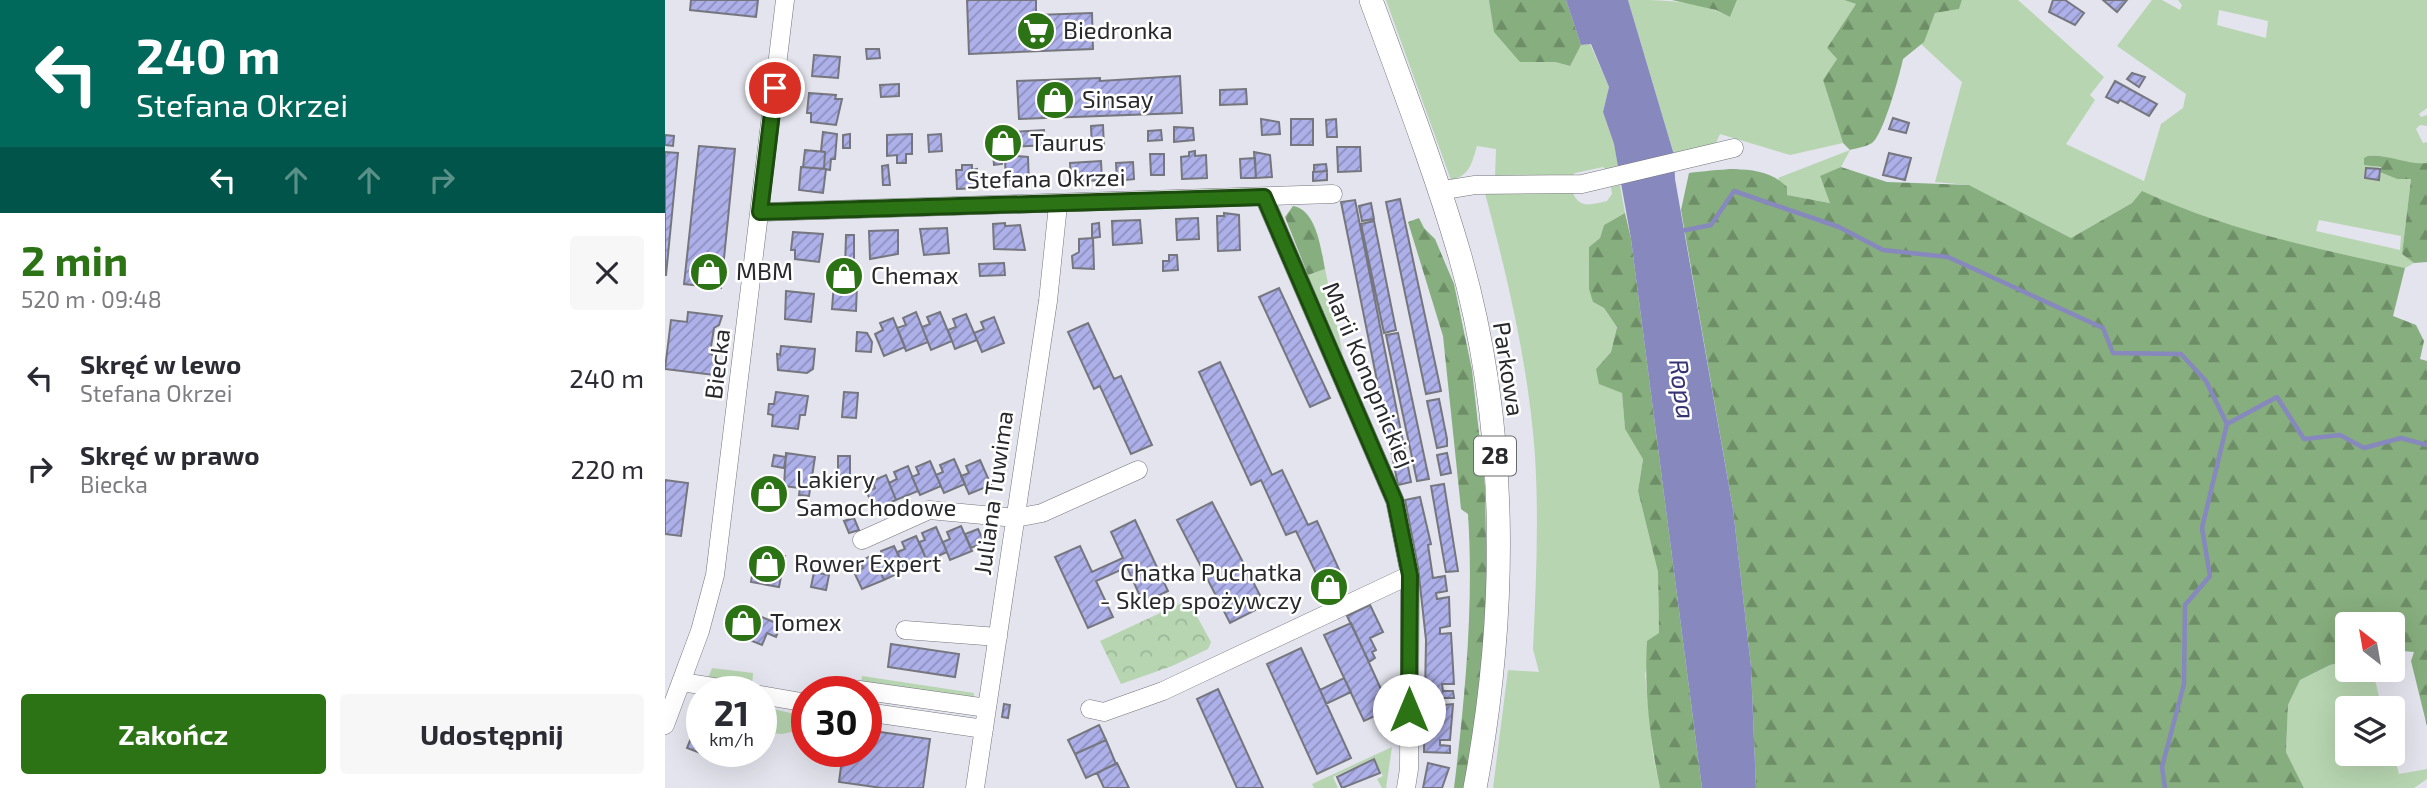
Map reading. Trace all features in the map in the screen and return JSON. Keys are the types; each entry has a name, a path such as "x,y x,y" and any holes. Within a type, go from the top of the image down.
{"main road":[{"name":"Parkowa","path":"1363,0 1419,133"},
{"name":"Parkowa","path":"1371,0 1460,257 1478,335 1494,449 1500,561 1498,609 1486,731 1475,788"}],"street":[{"name":"Biecka","path":"665,725 682,682 715,575 785,0"},
{"path":"1438,191 1475,185 1582,184 1734,148"},
{"name":"Stefana Okrzei","path":"760,212 1058,205 1333,194"},
{"name":"Marii Konopnickiej","path":"1264,197 1395,501 1410,575 1409,769 1406,788"},
{"name":"Juliana Tuwima","path":"975,788 1048,301 1058,205"},
{"path":"862,540 929,510 1016,518 1042,513 1138,470"},
{"path":"1090,709 1104,712 1163,691 1410,575"},
{"path":"905,630 998,638"},
{"path":"682,682 686,683"},
{"path":"882,693 986,708"},
{"path":"882,714 984,729"}],"green space":[{"path":"1386,0 1489,0 1520,62 1555,62 1569,66 1581,45 1590,44 1609,87 1603,112 1619,170 1607,171 1603,167 1575,173 1569,179 1495,178 1496,149 1477,146 1466,172 1451,180"},
{"path":"1489,0 1566,0 1581,45 1570,66 1555,62 1520,62 1494,32"},
{"path":"1628,0 1693,4 1730,17 1737,0 1844,0 1856,4 1827,48 1837,59 1823,80 1843,143 1790,155 1720,134 1715,145 1674,155"},
{"path":"1672,0 1737,0 1730,17 1716,10"},
{"path":"1844,0 1962,0 1959,9 1935,13 1924,42 1903,59 1891,104 1876,138 1870,144 1850,150 1843,143 1823,80 1837,59 1827,48 1856,4"},
{"path":"1962,0 2018,0 2104,77 2090,95 2095,100 2066,144 2144,181 2161,124 2183,108 2186,94 2117,46 2152,0 2162,0 2180,10 2182,5 2178,0 2427,0 2427,108 2419,114 2421,117 2427,115 2427,126 2420,125 2416,129 2423,143 2427,142 2427,163 2368,156 2373,166 2381,168 2381,172 2397,179 2411,179 2402,254 2414,263 2405,268 2271,237 2206,217 2142,192 2132,203 2071,238 1969,185 1935,182 1962,82 1921,44 1935,13 1959,9","holes":["2219,10 2268,21 2266,38 2217,25","2319,220 2401,236 2400,250 2316,231"]},
{"path":"1850,150 1841,167 1820,177 1831,203 1786,195 1778,178"},
{"path":"2368,156 2427,163 2427,262 2414,263 2402,254 2411,179 2397,179 2380,172 2381,167 2364,165 2364,158"},
{"path":"1841,167 1887,182 1969,185 2071,238 2132,203 2142,191 2206,217 2239,227 2405,268 2393,316 2416,325 2424,341 2420,359 2427,361 2427,726 2411,661 2414,652 2405,651 2405,612 2335,612 2335,664 2300,680 2288,705 2286,752 2304,788 1756,788 1751,667 1733,509 1681,210 1689,173 1754,171 1777,179 1787,187 1787,195 1830,203 1820,176"},
{"path":"1620,185 1625,213 1604,225 1600,238 1589,247 1593,302 1604,308 1617,326 1611,352 1596,369 1622,393 1625,429 1643,458 1638,491 1658,572 1659,633 1645,674 1653,755 1660,788 1493,788 1508,670 1539,672 1533,649 1537,504 1532,423 1523,357 1485,193 1572,191 1578,201 1590,204 1607,201 1612,194 1611,187"},
{"path":"1293,206 1301,209 1313,223 1325,269 1308,275 1285,217"},
{"path":"1625,213 1631,239 1702,788 1660,788 1646,678 1647,641 1659,633 1658,572 1638,491 1643,459 1625,429 1622,393 1599,384 1596,369 1611,352 1617,327 1604,308 1593,302 1589,289 1589,247 1600,238 1604,225"},
{"path":"1419,218 1435,239 1454,284 1472,370 1485,487 1487,594 1481,680 1464,788 1454,788 1467,651 1470,583 1468,514 1461,509 1443,336 1408,222"},
{"path":"1325,269 1343,355 1308,275"},
{"path":"1188,600 1211,642 1208,649 1172,666 1121,684 1100,641"},
{"path":"2335,664 2335,682 2375,682 2379,696 2335,696 2335,766 2397,766 2399,774 2427,769 2427,779 2414,788 2304,788 2286,752 2288,705 2300,680"},
{"path":"712,668 753,673 753,676 709,676"},
{"path":"882,679 974,693 973,701 882,687"},
{"path":"777,710 791,713 791,732 777,734"},
{"path":"1392,747 1386,788 1382,788 1377,779 1383,776 1374,758 1333,777 1338,788 1314,788 1312,784"}],"water":[{"name":"Ropa","path":"1566,0 1628,0 1674,155 1675,179 1733,509 1751,667 1756,788 1702,788 1631,239 1614,144 1603,112 1609,87 1591,44 1581,45"}],"building":[{"path":"691,0 758,0 756,17 690,10"},
{"path":"967,0 1036,0 1036,15 1092,13 1093,49 969,54"},
{"path":"2053,0 2065,0 2084,13 2075,25 2049,12"},
{"path":"2103,0 2127,0 2117,12"},
{"path":"866,49 879,49 880,58 867,59"},
{"path":"814,55 840,57 838,78 812,76"},
{"path":"2132,73 2145,77 2139,87 2127,79"},
{"path":"1180,76 1182,113 1019,119 1017,81 1100,78 1100,81"},
{"path":"2115,81 2157,104 2149,116 2120,100 2118,103 2106,97"},
{"path":"899,84 899,96 881,97 880,85"},
{"path":"1246,89 1247,104 1220,105 1220,90"},
{"path":"809,93 836,95 835,99 842,99 836,125 811,122 811,113 807,113"},
{"path":"1893,118 1909,123 1906,133 1889,129"},
{"path":"1261,119 1279,122 1280,134 1262,135"},
{"path":"1291,119 1313,119 1313,145 1291,145"},
{"path":"1336,119 1337,137 1327,137 1326,120"},
{"path":"1103,125 1104,148 1092,149 1091,126"},
{"path":"1174,127 1193,128 1194,140 1174,142"},
{"path":"1044,130 1045,145 1012,147 1011,132"},
{"path":"1161,130 1162,140 1148,141 1148,131"},
{"path":"997,131 1008,131 1009,151 998,152"},
{"path":"823,132 837,134 835,159 831,159 830,170 824,169 825,152 821,151"},
{"path":"850,134 850,148 843,148 843,135"},
{"path":"912,134 912,154 906,154 906,163 897,163 897,155 887,156 887,135"},
{"path":"941,134 942,151 929,152 928,135"},
{"path":"665,135 674,136 673,146 665,145"},
{"path":"699,146 735,149 721,288 684,284"},
{"path":"1337,147 1360,147 1361,171 1338,172"},
{"path":"805,150 825,152 824,169 803,167"},
{"path":"1195,151 1195,156 1206,155 1207,178 1182,179 1181,157 1189,156 1189,152"},
{"path":"665,152 678,153 666,275 665,275"},
{"path":"993,152 1001,152 1002,164 994,165"},
{"path":"1254,152 1270,155 1272,177 1256,178"},
{"path":"1889,153 1911,158 1905,180 1883,175"},
{"path":"1150,154 1164,154 1164,175 1151,175"},
{"path":"1028,157 1029,185 1006,185 1005,158"},
{"path":"1255,158 1256,178 1241,178 1240,159"},
{"path":"1101,161 1102,180 1071,182 1070,163"},
{"path":"1133,162 1134,179 1117,181 1116,163"},
{"path":"1326,164 1327,171 1314,172 1314,165"},
{"path":"888,165 890,185 883,185 882,166"},
{"path":"962,165 972,165 972,170 977,169 978,188 957,189 956,170 962,170"},
{"path":"801,167 826,169 823,193 799,190"},
{"path":"2366,168 2380,169 2379,180 2365,178"},
{"path":"1327,171 1327,180 1313,181 1313,172"},
{"path":"1400,199 1441,391 1426,394 1386,202"},
{"path":"1355,200 1411,482 1398,485 1341,202"},
{"path":"1371,203 1374,219 1362,221 1359,206"},
{"path":"1224,213 1239,215 1240,250 1218,251 1217,216 1224,216"},
{"path":"1198,218 1199,239 1177,240 1176,219"},
{"path":"1140,220 1142,243 1113,245 1112,221"},
{"path":"1374,221 1396,330 1384,333 1361,224"},
{"path":"1005,223 1005,226 1020,225 1025,250 994,249 993,224"},
{"path":"1099,223 1100,237 1092,238 1092,224"},
{"path":"947,228 949,253 924,255 920,229"},
{"path":"898,230 898,254 870,259 869,231"},
{"path":"793,232 823,234 819,262 795,259 795,250 791,250"},
{"path":"846,235 854,235 854,269 845,269"},
{"path":"1093,238 1094,269 1073,268 1072,256 1079,252 1079,239"},
{"path":"1169,255 1177,255 1178,270 1163,271 1163,261 1169,261"},
{"path":"1004,263 1005,275 980,276 979,264"},
{"path":"845,269 855,269 857,285 838,283 838,274"},
{"path":"834,283 857,285 856,311 832,309"},
{"path":"1279,288 1330,398 1310,407 1259,297"},
{"path":"786,291 814,294 811,322 785,319"},
{"path":"688,312 722,316 719,325 714,328 710,353 716,358 714,375 665,369 671,320 687,322"},
{"path":"916,312 928,342 906,351 897,328 906,325 903,318"},
{"path":"940,312 952,341 931,350 922,327 930,324 927,317"},
{"path":"966,314 977,340 955,349 948,330 956,327 953,319"},
{"path":"994,317 1004,343 982,352 974,333 984,329 981,322"},
{"path":"893,318 905,347 884,356 875,334 883,330 880,323"},
{"path":"1088,323 1114,379 1121,376 1152,445 1131,454 1100,386 1094,389 1068,332"},
{"path":"857,332 867,333 872,342 871,352 856,351"},
{"path":"1398,333 1429,479 1417,481 1386,335"},
{"path":"781,346 815,349 813,369 807,373 778,370 777,354 780,355"},
{"path":"1220,362 1272,475 1282,470 1308,525 1317,521 1342,576 1322,586 1296,531 1286,535 1261,480 1251,485 1199,372"},
{"path":"776,392 808,396 805,415 800,415 798,429 772,426 773,415 768,414 769,404 774,404"},
{"path":"844,392 858,393 856,418 842,417"},
{"path":"1439,399 1447,446 1437,448 1427,401"},
{"path":"786,453 815,457 809,496 799,495 800,488 784,486"},
{"path":"1447,453 1451,473 1441,475 1437,455"},
{"path":"774,455 786,457 784,468 772,466"},
{"path":"838,456 850,456 850,478 838,478"},
{"path":"954,459 965,484 944,493 936,475 943,472 940,465"},
{"path":"980,460 991,485 969,494 961,476 969,473 966,466"},
{"path":"930,461 941,486 920,495 912,477 919,474 916,467"},
{"path":"908,466 918,491 896,500 889,483 897,479 894,472"},
{"path":"886,475 896,500 874,510 867,492 875,488 872,481"},
{"path":"665,480 688,483 681,536 665,534"},
{"path":"1444,484 1458,571 1446,572 1431,486"},
{"path":"764,485 784,487 782,502 762,500"},
{"path":"1420,497 1431,544 1428,545 1433,578 1445,576 1447,591 1436,593 1437,599 1449,597 1450,626 1440,628 1440,634 1451,633 1454,684 1442,684 1443,691 1453,691 1454,698 1443,698 1443,705 1453,704 1450,740 1440,740 1440,745 1450,746 1450,753 1424,752 1426,640 1418,567 1405,500"},
{"path":"1212,502 1265,605 1230,623 1177,520"},
{"path":"854,518 859,530 849,533 844,521"},
{"path":"1135,520 1168,591 1143,603 1127,567 1096,581 1113,617 1088,628 1055,557 1080,546 1092,572 1123,558 1111,532"},
{"path":"961,526 972,551 950,560 943,542 950,539 947,532"},
{"path":"936,527 947,552 927,561 919,542 925,540 922,533"},
{"path":"978,529 984,542 971,548 965,534"},
{"path":"916,536 927,561 905,570 897,552 905,549 902,542"},
{"path":"894,546 905,570 884,580 876,562 884,559 881,551"},
{"path":"761,551 785,556 779,587 751,582 755,557 760,558"},
{"path":"873,555 884,580 862,589 854,572 863,568 860,561"},
{"path":"814,572 829,575 826,590 811,587"},
{"path":"1332,581 1336,588 1323,594 1320,586"},
{"path":"1370,605 1383,632 1370,638 1376,650 1372,652 1375,658 1369,662 1347,616"},
{"path":"742,609 781,625 776,637 767,633 762,645 732,633"},
{"path":"1351,623 1390,709 1364,721 1324,635"},
{"path":"891,644 959,654 955,677 888,667"},
{"path":"1301,648 1351,758 1317,774 1267,664"},
{"path":"1344,678 1351,692 1326,704 1320,690"},
{"path":"1218,689 1263,788 1237,788 1197,699"},
{"path":"1004,704 1010,705 1008,718 1002,717"},
{"path":"1099,725 1106,740 1075,754 1068,740"},
{"path":"882,732 930,739 923,788 882,788 839,782 841,767 882,767"},
{"path":"1106,740 1116,764 1086,778 1075,754"},
{"path":"1374,759 1380,773 1342,788 1337,777"},
{"path":"1117,763 1129,788 1104,788 1097,773"},
{"path":"1428,763 1449,768 1442,788 1423,788"}],"waterway":[{"path":"1681,231 1711,225 1734,191 1839,227 1883,250 1948,257 2103,328 2113,353 2181,354 2206,381 2227,424 2277,397 2304,439 2340,435 2364,448 2401,438 2427,445"},
{"path":"2165,788 2162,767 2184,684 2185,605 2210,576 2202,528 2227,424"}],"place":[{"name":"Biedronka","path":"1036,31"},
{"name":"Sinsay","path":"1055,100"},
{"name":"Taurus","path":"1003,143"},
{"name":"MBM","path":"709,272"},
{"name":"Chemax","path":"844,276"},
{"name":"Lakiery Samochodowe","path":"769,494"},
{"name":"Rower Expert","path":"767,564"},
{"name":"Chatka Puchatka - Sklep spożywczy","path":"1329,587"},
{"name":"Tomex","path":"743,623"}],"route":[{"path":"775,88 760,212 1264,197 1395,501 1410,575 1409,710"}]}
